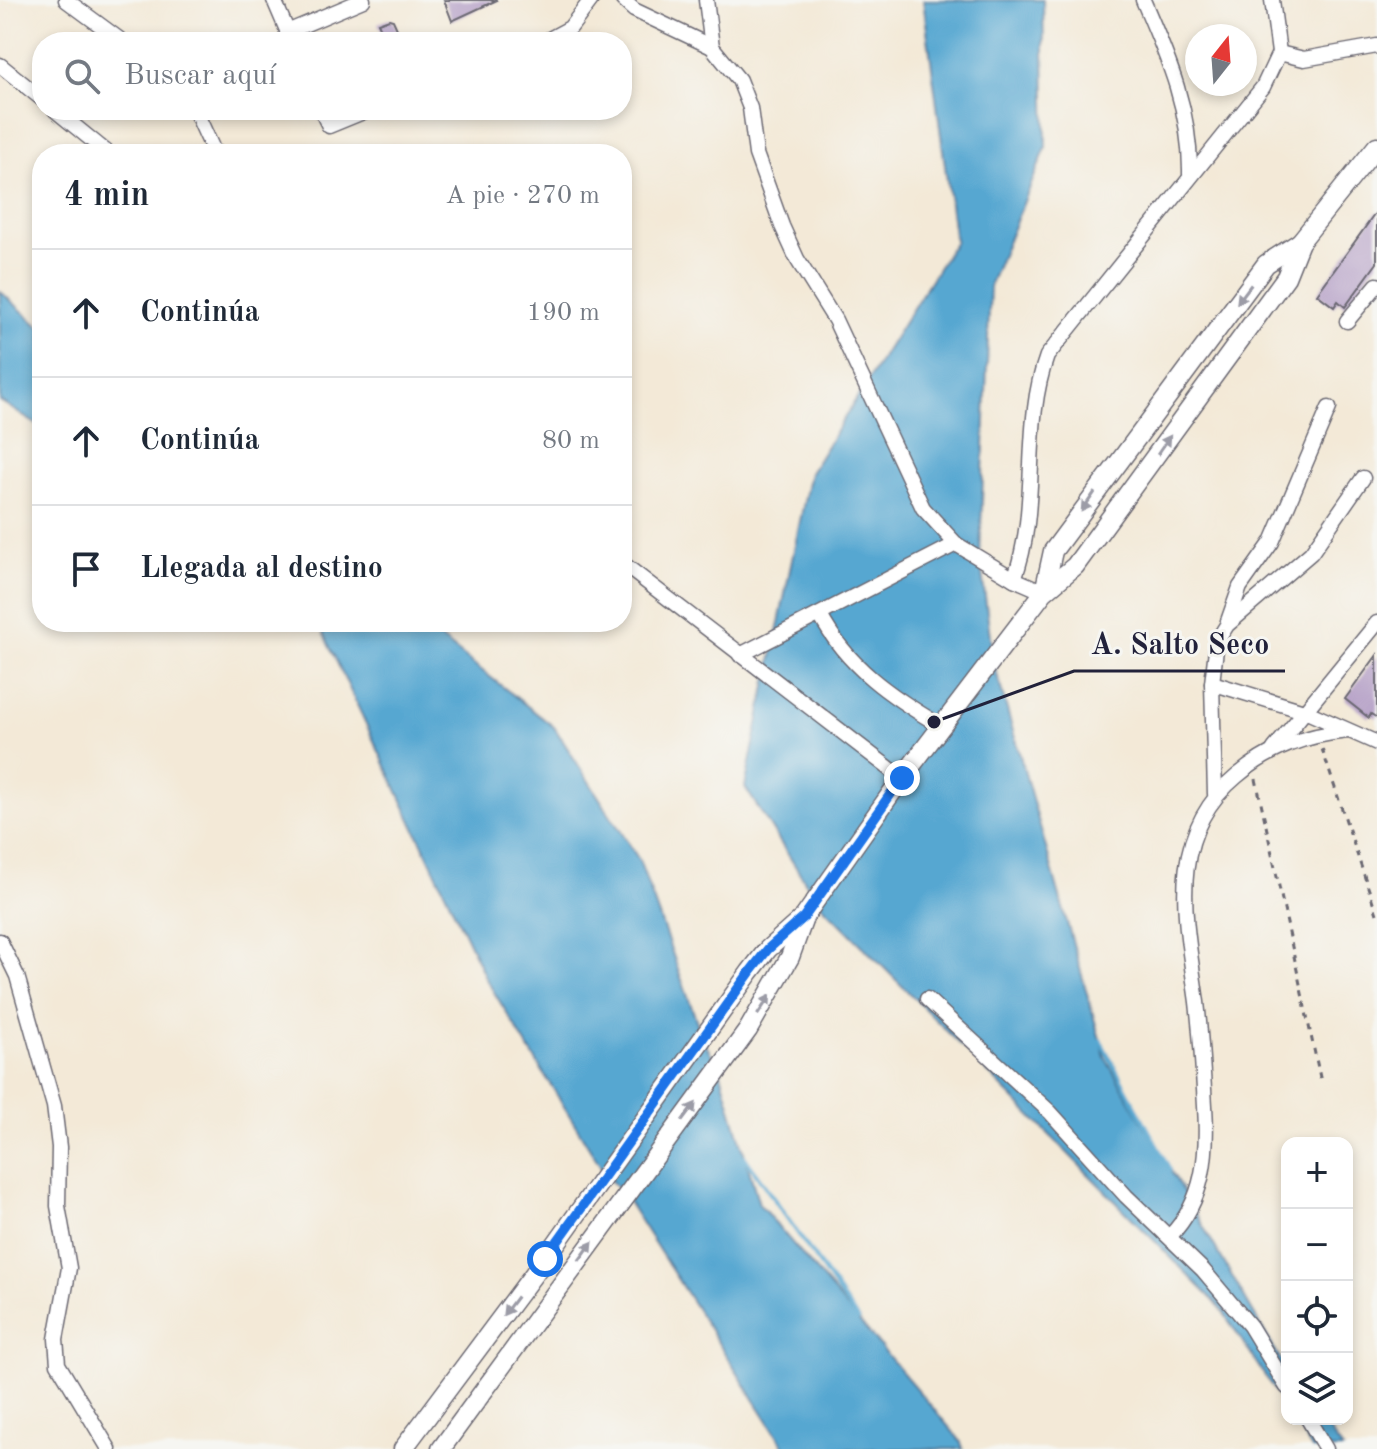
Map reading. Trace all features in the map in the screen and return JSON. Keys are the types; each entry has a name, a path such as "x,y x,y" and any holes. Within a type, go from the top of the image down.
{"street":[{"path":"66,0 109,32"},
{"path":"274,0 288,32"},
{"path":"300,32 363,0"},
{"path":"563,32 570,28 591,0"},
{"path":"623,0 634,10 712,47 739,80 750,108 756,154 797,259 835,320 923,508 956,544 1014,579 1044,592"},
{"path":"706,0 712,47"},
{"path":"1143,0 1179,86 1191,138 1190,174"},
{"path":"1014,579 1025,552 1037,384 1047,356 1190,174 1263,87 1279,53 1272,0"},
{"path":"1279,53 1304,59 1377,46"},
{"path":"0,65 32,91"},
{"path":"67,120 97,144"},
{"path":"200,120 210,144"},
{"path":"326,120 329,126 344,120"},
{"path":"403,1449 632,1140 750,972 768,949 804,917 902,778 1044,592 1075,566 1286,277 1300,242 1377,146"},
{"path":"1044,592 1053,551 1266,264 1300,242"},
{"path":"1347,321 1377,285"},
{"path":"1168,394 1188,409"},
{"path":"1215,794 1212,683 1217,641 1227,625 1240,587 1272,542 1329,408"},
{"path":"1227,625 1311,553 1363,478"},
{"path":"740,655 956,544"},
{"path":"632,571 902,778"},
{"path":"820,615 835,644 850,660 883,688 941,726"},
{"path":"1271,752 1287,730 1307,712 1377,623"},
{"path":"1212,683 1307,712 1377,743"},
{"path":"1170,1236 1196,1198 1205,1161 1201,1035 1182,884 1193,838 1215,794 1252,763 1317,734 1348,731"},
{"path":"441,1449 773,992 804,917"},
{"path":"0,941 17,976 54,1106 59,1147 58,1206 69,1268 56,1339 58,1364 109,1449"},
{"path":"927,999 1050,1112 1126,1196 1170,1236 1232,1304 1281,1378"},
{"path":"632,1140 655,1157"},
{"path":"1312,1425 1326,1449"}],"path":[{"path":"1317,734 1377,914"},
{"path":"1252,763 1321,1082"}],"water":[{"path":"923,0 1043,0 1046,148 990,284 980,557 993,660 1105,1057 1281,1361 1281,1401 1220,1307 817,900 745,787 810,473 955,241"},
{"path":"0,291 32,320 32,422 0,401"},
{"path":"323,632 433,632 554,727 639,860 703,1039 720,1070 759,1204 960,1440 963,1449 786,1449 625,1197 606,1175 486,979"},
{"path":"1297,1425 1325,1425 1343,1449 1312,1449"}],"building":[{"path":"444,0 497,0 452,21"},
{"path":"393,20 398,32 382,32 378,23"},
{"path":"1377,211 1377,263 1345,307 1338,301 1334,307 1317,294"},
{"path":"1377,655 1377,718 1371,714 1369,718 1345,699"}],"waterway":[{"path":"1100,1040 1170,1170"},
{"path":"744,1156 858,1320"}],"place":[{"name":"A. Salto Seco","path":"934,722"}],"route":[{"path":"545,1259 750,972 768,949 804,917 902,778"}]}
